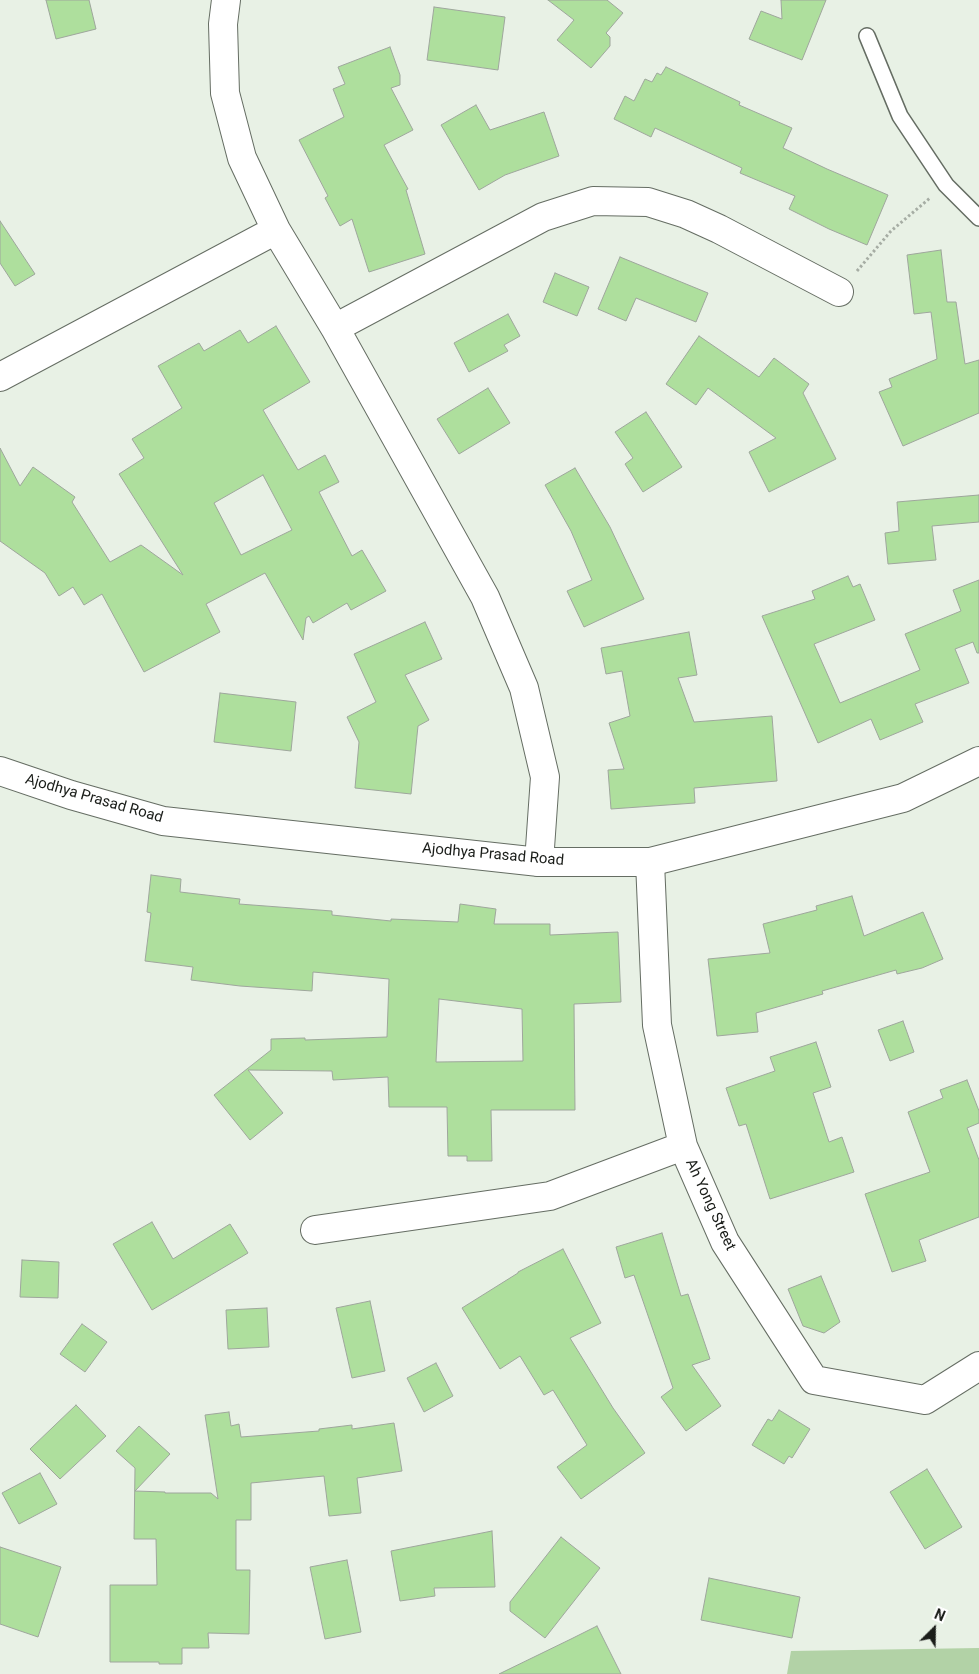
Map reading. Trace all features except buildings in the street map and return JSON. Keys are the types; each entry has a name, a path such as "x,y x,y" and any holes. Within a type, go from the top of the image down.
{"street":[{"path":"226,0 223,24 225,93 242,158 276,230 335,328 485,597 524,688 545,778 539,862"},
{"path":"335,328 543,217 593,201 648,202 686,214 719,228 839,292"},
{"path":"0,377 276,230"},
{"name":"Ajodhya Prasad Road","path":"0,771 71,795 163,820 539,862 650,862 902,798 979,761"},
{"name":"Ah Yong Street","path":"650,862 657,1025 683,1146 725,1242 814,1380 925,1400 979,1366"},
{"path":"315,1230 550,1196 683,1146"}],"lane":[{"path":"867,36 900,116 946,185 979,218"}],"path":[{"path":"839,292 891,231 946,185"}],"green space":[{"path":"979,1648 979,1674 787,1674 791,1651"}]}
